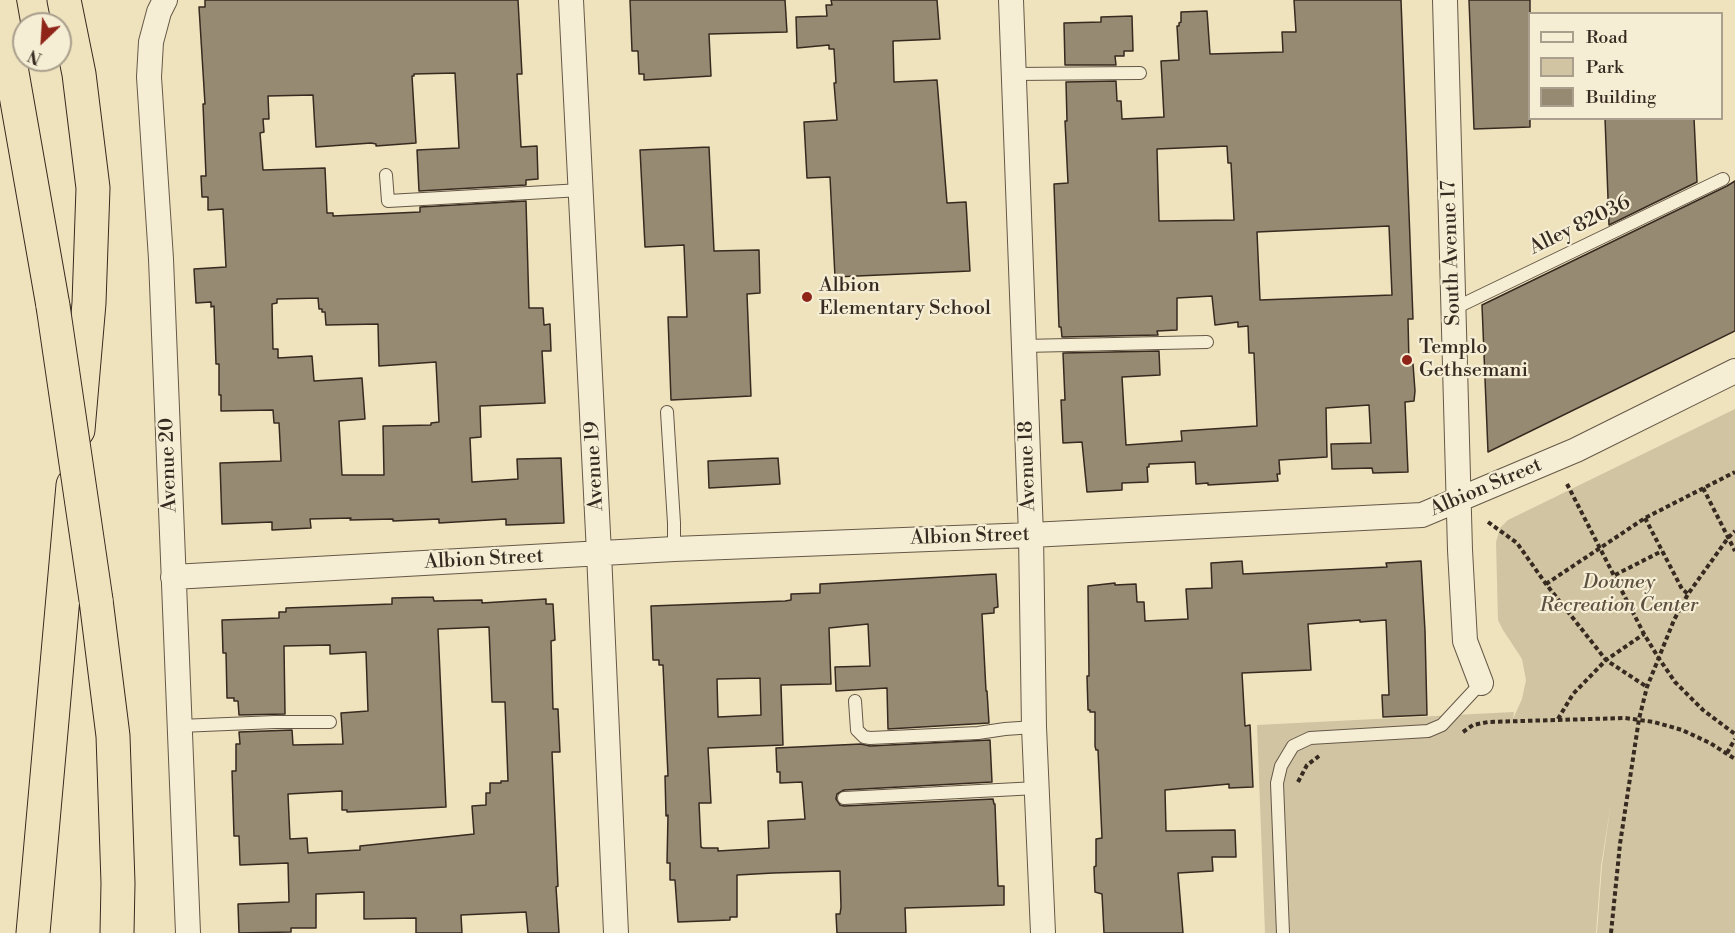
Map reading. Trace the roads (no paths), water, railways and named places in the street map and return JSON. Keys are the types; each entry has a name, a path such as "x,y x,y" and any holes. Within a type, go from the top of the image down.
{"highway":[{"path":"33,933 89,303 93,188 79,74 64,0"},
{"path":"0,4 53,306 96,600 113,736 118,883 117,933"}],"street":[{"name":"Avenue 20","path":"165,0 151,42 149,77 161,259 188,933"},
{"name":"Avenue 19","path":"571,0 616,933"},
{"name":"Avenue 18","path":"1011,0 1031,535 1036,788 1043,933"},
{"name":"South Avenue 17","path":"1445,0 1459,532 1465,641 1481,683"},
{"name":"Albion Street","path":"173,577 674,549 1422,516 1576,450 1735,371"}],"lane":[{"path":"1013,74 1140,73"},
{"path":"386,175 388,201 581,190"},
{"name":"Alley 82036","path":"1454,309 1723,179"},
{"path":"1023,346 1207,342"},
{"path":"667,412 674,549"},
{"path":"1283,933 1277,783 1281,766 1293,746 1310,738 1428,731 1442,725 1481,683"},
{"path":"855,701 857,730 864,737 870,738 978,733 1034,727"},
{"path":"180,726 330,722"},
{"path":"844,798 1036,788"}],"place":[{"name":"Albion Elementary School","path":"807,297"},
{"name":"Templo Gethsemani","path":"1407,360"}],"park label":[{"name":"Downey Recreation Center","path":"1619,594"}]}
